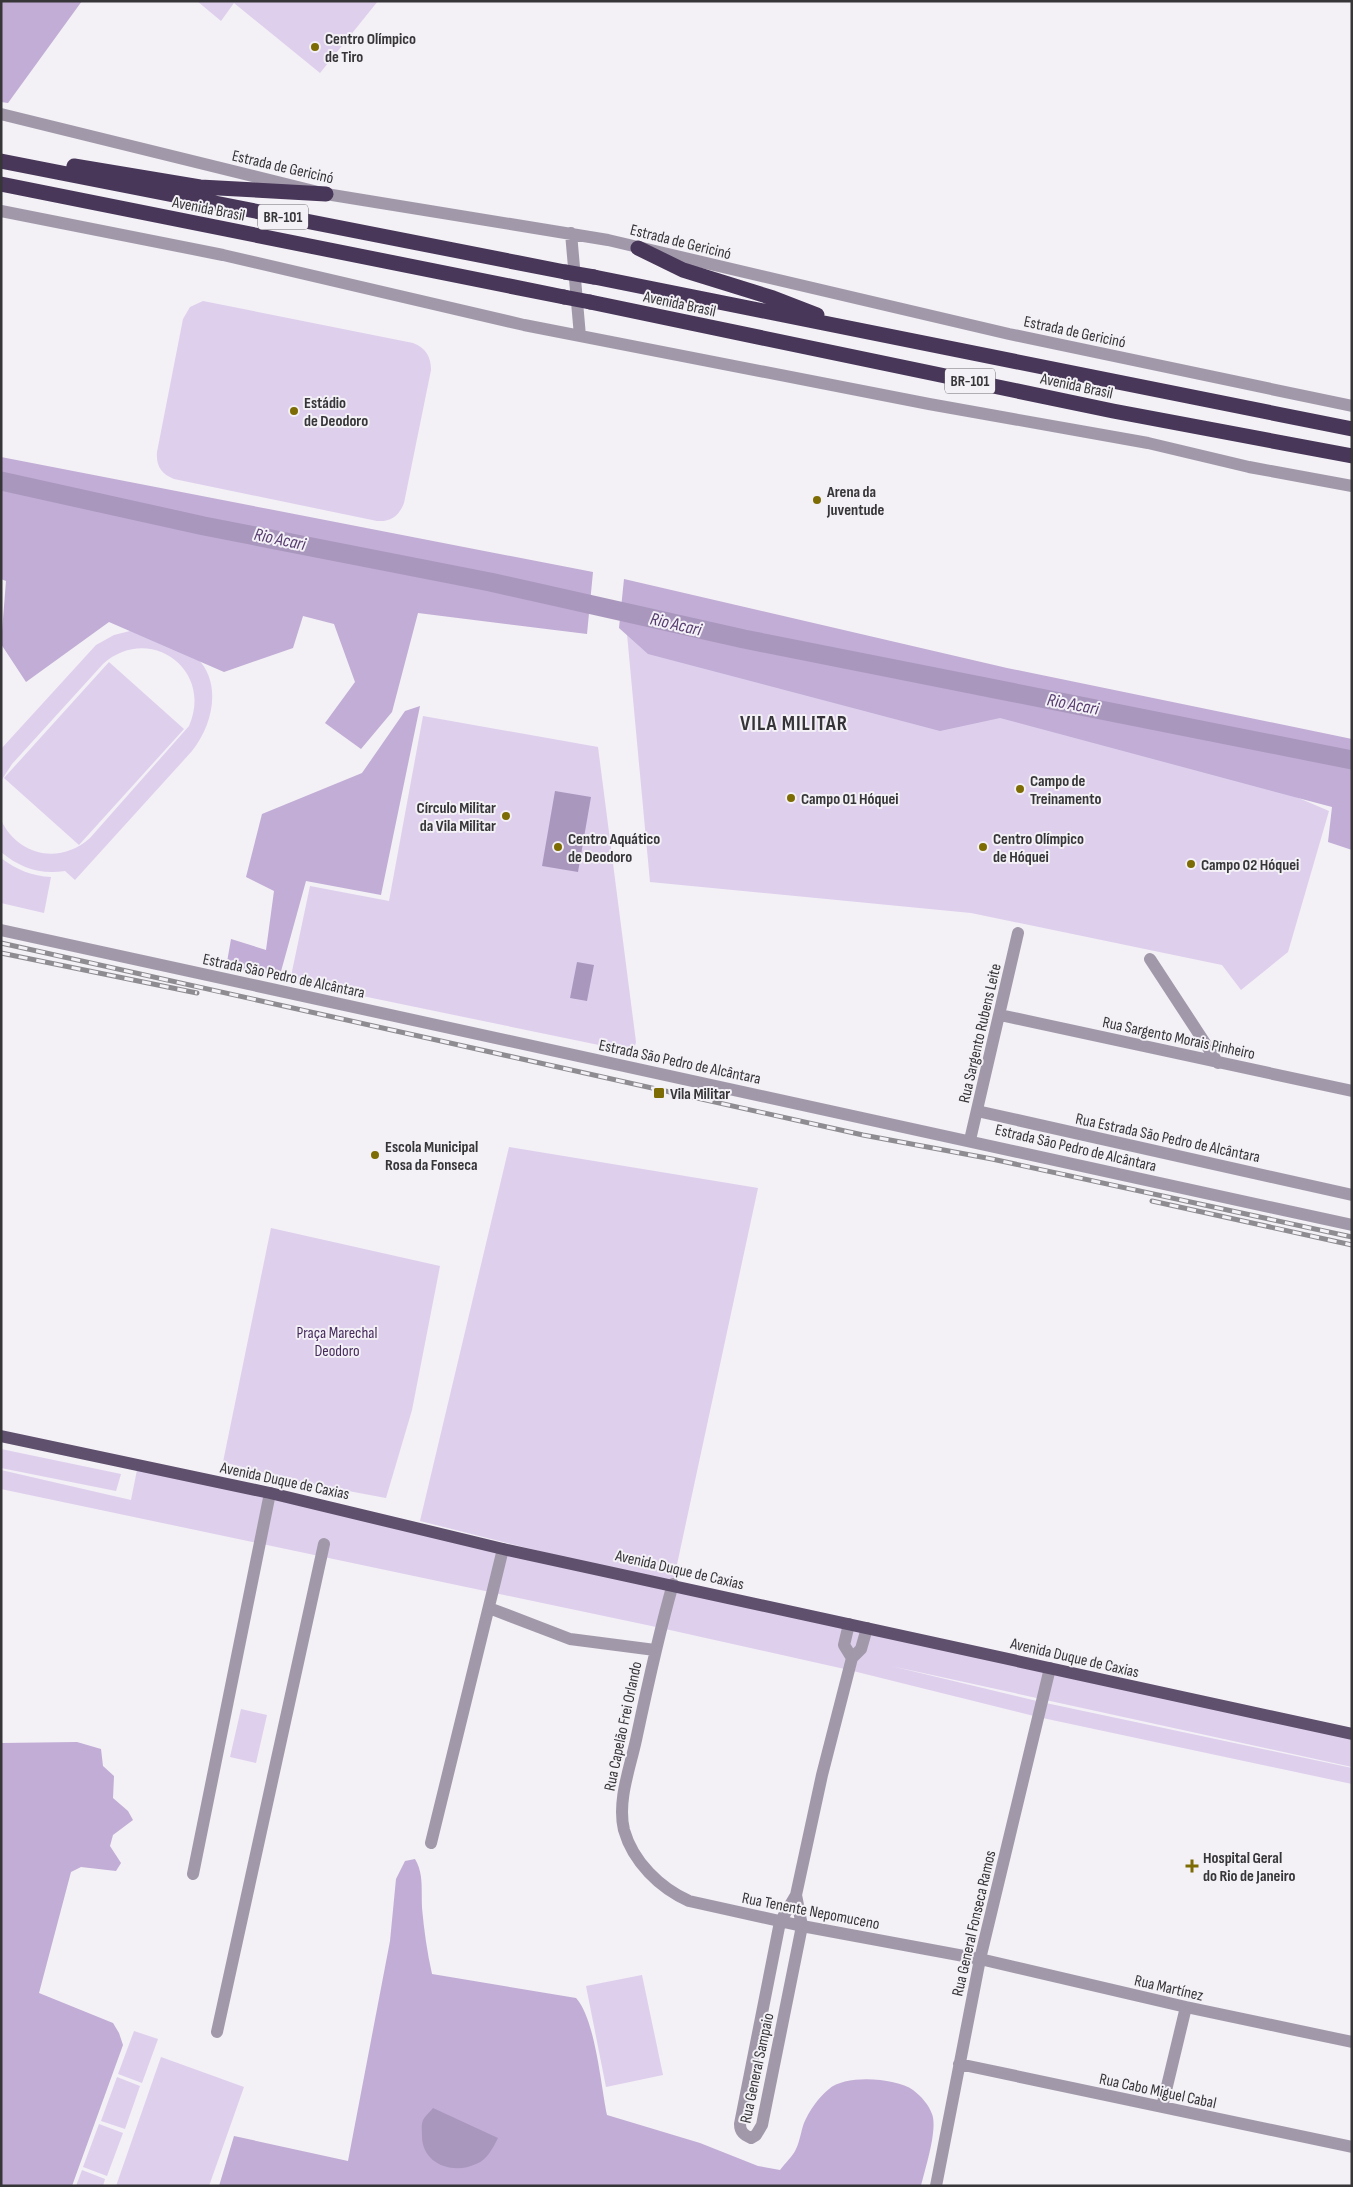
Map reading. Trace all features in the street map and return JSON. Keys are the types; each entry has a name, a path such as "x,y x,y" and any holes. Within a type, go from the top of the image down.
{"highway":[{"path":"1,154 200,187 326,194"},
{"name":"Avenida Brasil","path":"1,161 594,277 1352,429"},
{"name":"Avenida Brasil","path":"1,184 590,302 1113,410 1352,456"},
{"path":"638,248 683,270 773,298 853,329"}],"main road":[{"name":"Avenida Duque de Caxias","path":"1,1436 270,1493 503,1549 673,1584 1352,1734"}],"street":[{"name":"Estrada de Gericinó","path":"1,114 326,194 391,206 571,233 1009,334 1352,406"},
{"path":"1,211 223,255 580,336 929,404 1148,443 1250,467 1352,486"},
{"path":"571,233 580,336"},
{"name":"Estrada São Pedro de Alcântara","path":"1,930 643,1071 970,1140 1352,1225"},
{"name":"Rua Sargento Rubens Leite","path":"970,1140 1018,932"},
{"path":"1150,959 1218,1063"},
{"name":"Rua Sargento Morais Pinheiro","path":"1000,1015 1352,1091"},
{"name":"Rua Estrada São Pedro de Alcântara","path":"977,1112 1352,1193"},
{"path":"193,1874 270,1493"},
{"path":"217,2032 324,1544"},
{"path":"431,1843 503,1549"},
{"name":"Rua Capelão Frei Orlando","path":"647,1870 633,1850 624,1830 623,1800 655,1650 673,1584"},
{"path":"489,1608 570,1639 655,1650"},
{"name":"Rua General Sampaio","path":"849,1624 844,1645 852,1658"},
{"name":"Rua General Sampaio","path":"796,1895 800,1907 802,1926 762,2125 756,2135 751,2138 744,2136 740,2130 740,2124 780,1922 796,1895 822,1774 852,1658 861,1649 867,1628"},
{"name":"Rua General Fonseca Ramos","path":"936,2186 958,2064 980,1959 1050,1668"},
{"name":"Rua Tenente Nepomuceno","path":"647,1870 659,1884 689,1901 780,1922 980,1959"},
{"name":"Rua Martínez","path":"980,1959 1186,2008 1352,2042"},
{"path":"1162,2107 1186,2008"},
{"path":"760,2025 781,2031"},
{"name":"Rua Cabo Miguel Cabal","path":"958,2064 1352,2147"}],"green space":[{"name":"Centro Olímpico de Tiro","path":"197,1 378,1 320,73 234,3 221,21"},
{"name":"Estádio de Deodoro","path":"203,301 413,343 424,350 429,357 431,370 404,503 397,515 390,519 377,521 174,479 160,469 157,461 157,452 183,319 190,307"},
{"path":"134,630 193,655 205,668 210,680 212,705 205,730 192,751 75,880 65,871 39,871 23,866 1,852 1,820 8,832 29,849 53,854 66,852 78,846 90,838 189,726 194,705 193,686 185,671 173,658 157,651 139,648 121,653 103,664 12,764 1,781 1,749 96,645 114,635"},
{"name":"Centro Olímpico de Hóquei","path":"627,634 1196,754 1329,811 1288,952 1241,990 1222,965 971,913 650,882"},
{"path":"109,662 184,729 79,845 4,778"},
{"name":"Círculo Militar da Vila Militar","path":"423,716 598,747 636,1042 634,1049 628,1051 290,981 310,886 389,901"},
{"path":"1,858 25,872 51,877 44,913 1,903"},
{"path":"509,1147 758,1188 673,1583 1352,1732 1352,1767 891,1666 1041,1702 1352,1768 1352,1784 1038,1717 849,1670 661,1628 1,1489 1,1470 131,1500 138,1465 595,1565 420,1521"},
{"name":"Praça Marechal Deodoro","path":"271,1228 440,1266 412,1410 386,1498 300,1482 223,1462"},
{"path":"1,1449 121,1474 116,1491 1,1468"},
{"path":"241,1709 267,1715 256,1763 230,1757"},
{"path":"642,1975 663,2075 606,2087 586,1986"},
{"path":"134,2031 158,2039 142,2083 118,2074"},
{"path":"161,2057 244,2087 209,2186 116,2186"},
{"path":"117,2077 140,2086 125,2129 101,2121"},
{"path":"99,2124 123,2133 107,2176 83,2167"},
{"path":"82,2170 105,2179 103,2186 76,2186"}],"shaded area":[{"path":"1,1 82,1 8,103 1,102"},
{"path":"1,457 593,572 587,634 418,613 392,712 361,749 325,723 355,682 334,624 303,616 293,648 224,672 109,622 26,682 1,644 6,581 1,579"},
{"path":"624,579 1007,668 1352,739 1352,850 1328,842 1332,807 1000,718 940,731 648,654 619,628"},
{"path":"420,706 381,895 306,881 280,975 226,968 231,939 266,950 274,891 246,877 262,814 362,773 405,711"},
{"path":"555,791 591,797 578,872 542,866"},
{"path":"577,962 594,965 587,1001 570,998"},
{"path":"77,1742 101,1749 103,1766 114,1776 113,1798 128,1811 133,1820 113,1835 110,1846 121,1863 116,1871 81,1867 71,1872 39,1993 113,2023 123,2045 72,2186 1,2186 1,1743"},
{"path":"415,1859 421,1876 422,1908 432,1974 576,1998 583,2008 593,2036 607,2115 700,2143 758,2166 780,2170 796,2149 804,2123 809,2114 818,2100 829,2089 847,2081 883,2080 905,2086 916,2092 927,2104 932,2114 932,2139 921,2186 219,2186 234,2136 348,2161 390,1941 396,1879 405,1861"},
{"path":"433,2108 498,2138 492,2150 480,2162 467,2167 458,2168 440,2165 427,2154 423,2146 423,2120"}],"waterway":[{"name":"Rio Acari","path":"1,481 204,526 490,582 744,639 1352,760"}],"railway":[{"path":"1,943 863,1135 992,1159 1352,1237"},
{"path":"1,953 197,993"},
{"path":"1152,1201 1352,1245"}],"place":[{"name":"Centro Olímpico de Tiro","path":"315,47"},
{"name":"Estádio de Deodoro","path":"294,411"},
{"name":"Arena da Juventude","path":"817,500"},
{"name":"Campo de Treinamento","path":"1020,789"},
{"name":"Campo 01 Hóquei","path":"791,798"},
{"name":"Círculo Militar da Vila Militar","path":"506,816"},
{"name":"Centro Aquático de Deodoro","path":"558,847"},
{"name":"Centro Olímpico de Hóquei","path":"983,847"},
{"name":"Campo 02 Hóquei","path":"1191,864"},
{"name":"Vila Militar","path":"659,1093"},
{"name":"Escola Municipal Rosa da Fonseca","path":"375,1155"},
{"name":"Hospital Geral do Rio de Janeiro","path":"1192,1866"}],"district":[{"name":"VILA MILITAR","path":"794,723"}]}
